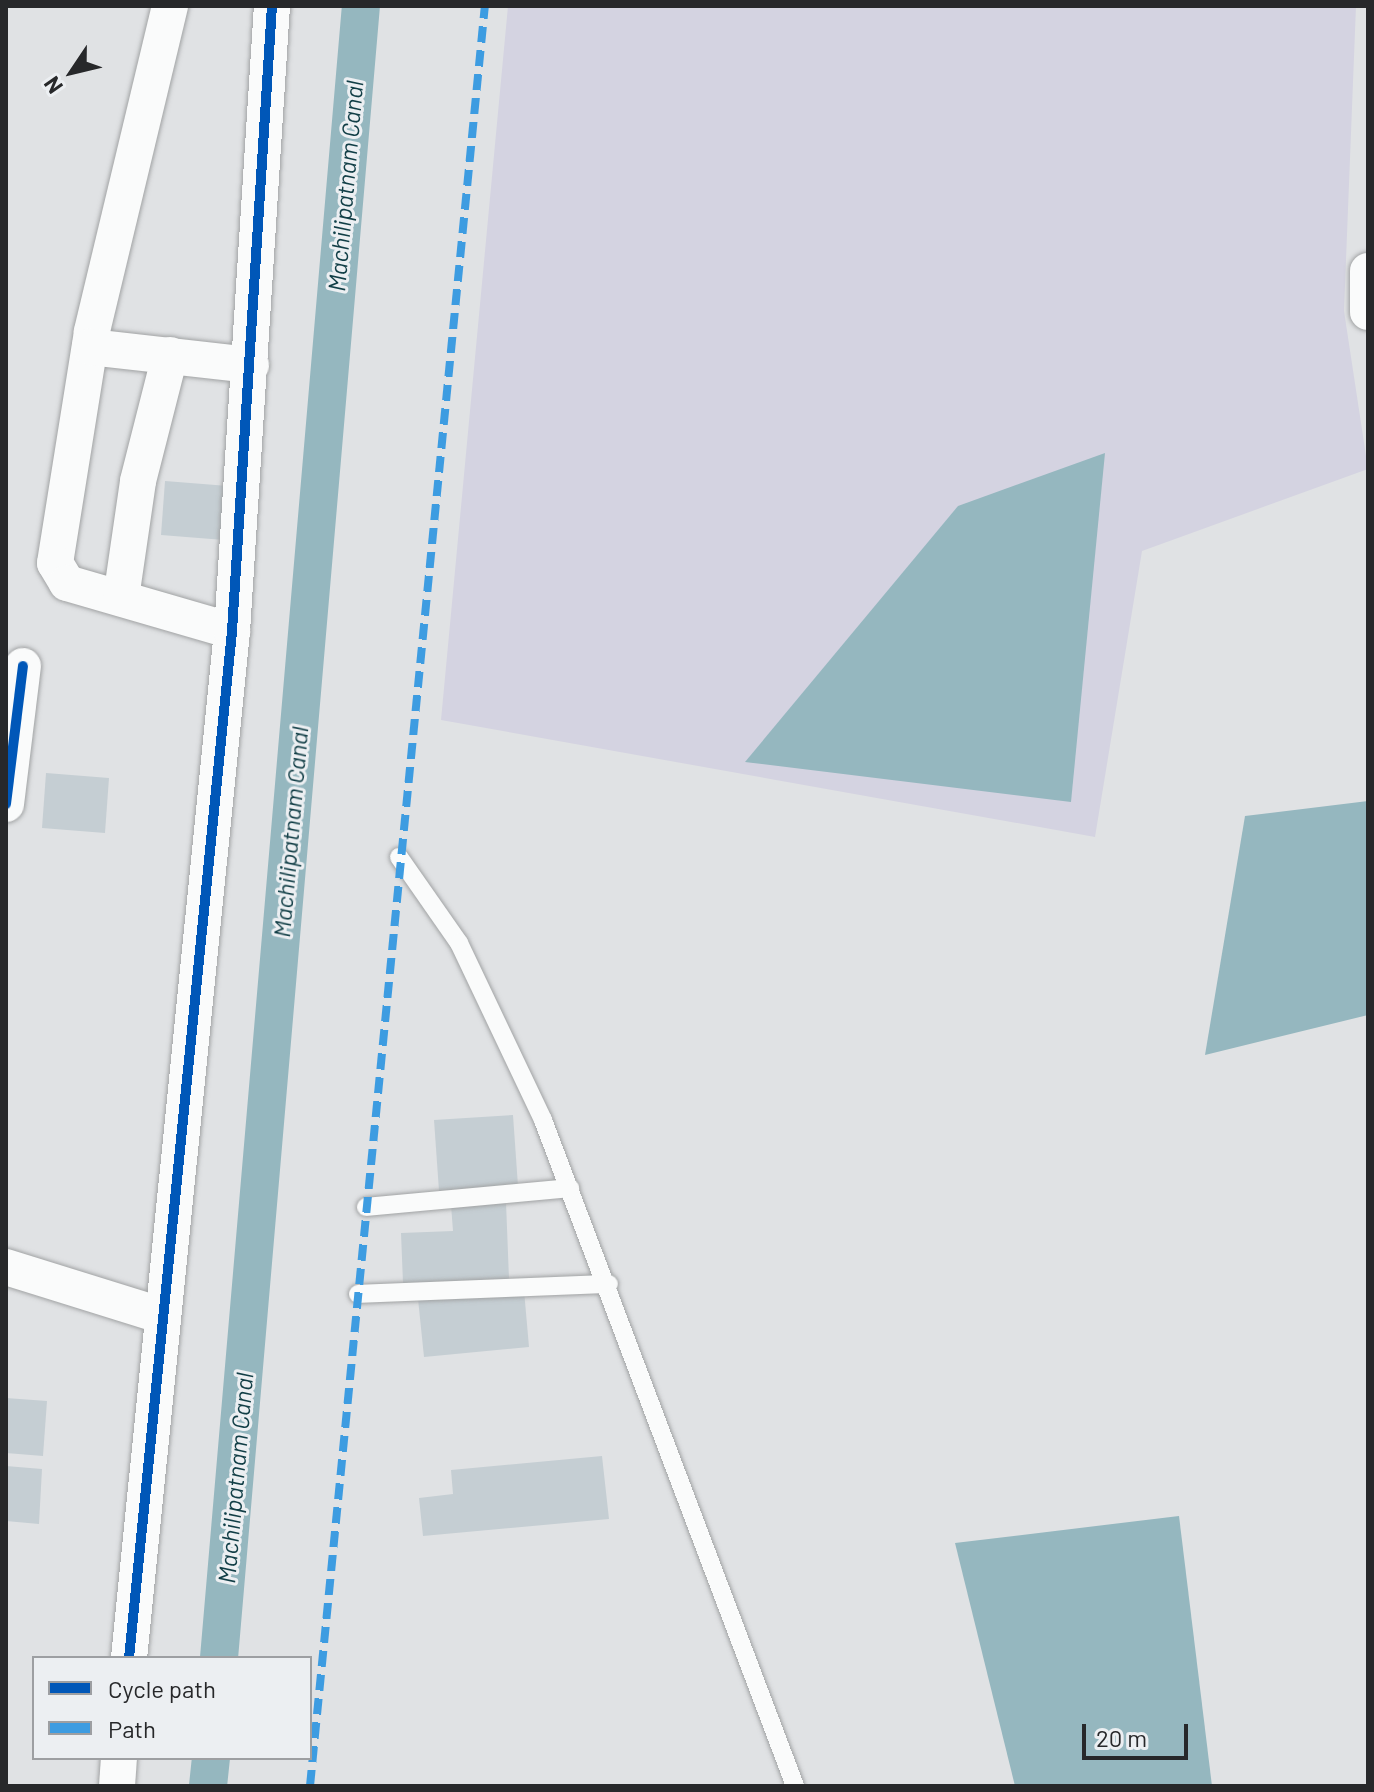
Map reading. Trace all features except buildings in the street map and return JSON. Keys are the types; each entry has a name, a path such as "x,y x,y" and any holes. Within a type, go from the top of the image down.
{"street":[{"path":"170,6 90,347 55,563 67,583 232,631"},
{"path":"129,1656 160,1315 232,631 272,6"},
{"path":"1368,271 1368,312"},
{"path":"90,347 251,365"},
{"path":"121,598 138,481 170,355"},
{"path":"6,804 23,666"},
{"path":"6,1267 160,1315"},
{"path":"117,1786 119,1760"}],"lane":[{"path":"399,857 494,1010 570,1188 609,1284 795,1786"},
{"path":"366,1207 570,1188"},
{"path":"358,1294 609,1284"}],"shaded area":[{"path":"508,6 1356,6 1344,311 1368,469 1142,551 1095,837 441,720"}],"water":[{"path":"1105,453 1071,802 745,762 958,506"},
{"path":"1368,801 1368,1015 1205,1055 1245,816"},
{"path":"1179,1516 1212,1786 1015,1786 955,1543"}],"waterway":[{"name":"Machilipatnam Canal","path":"219,1656 361,6"},
{"name":"Machilipatnam Canal","path":"208,1786 211,1760"}],"marked path":[{"path":"310,1786 485,6"}],"cycle path":[{"path":"129,1656 232,631 272,6"},
{"path":"6,804 23,666"}]}
